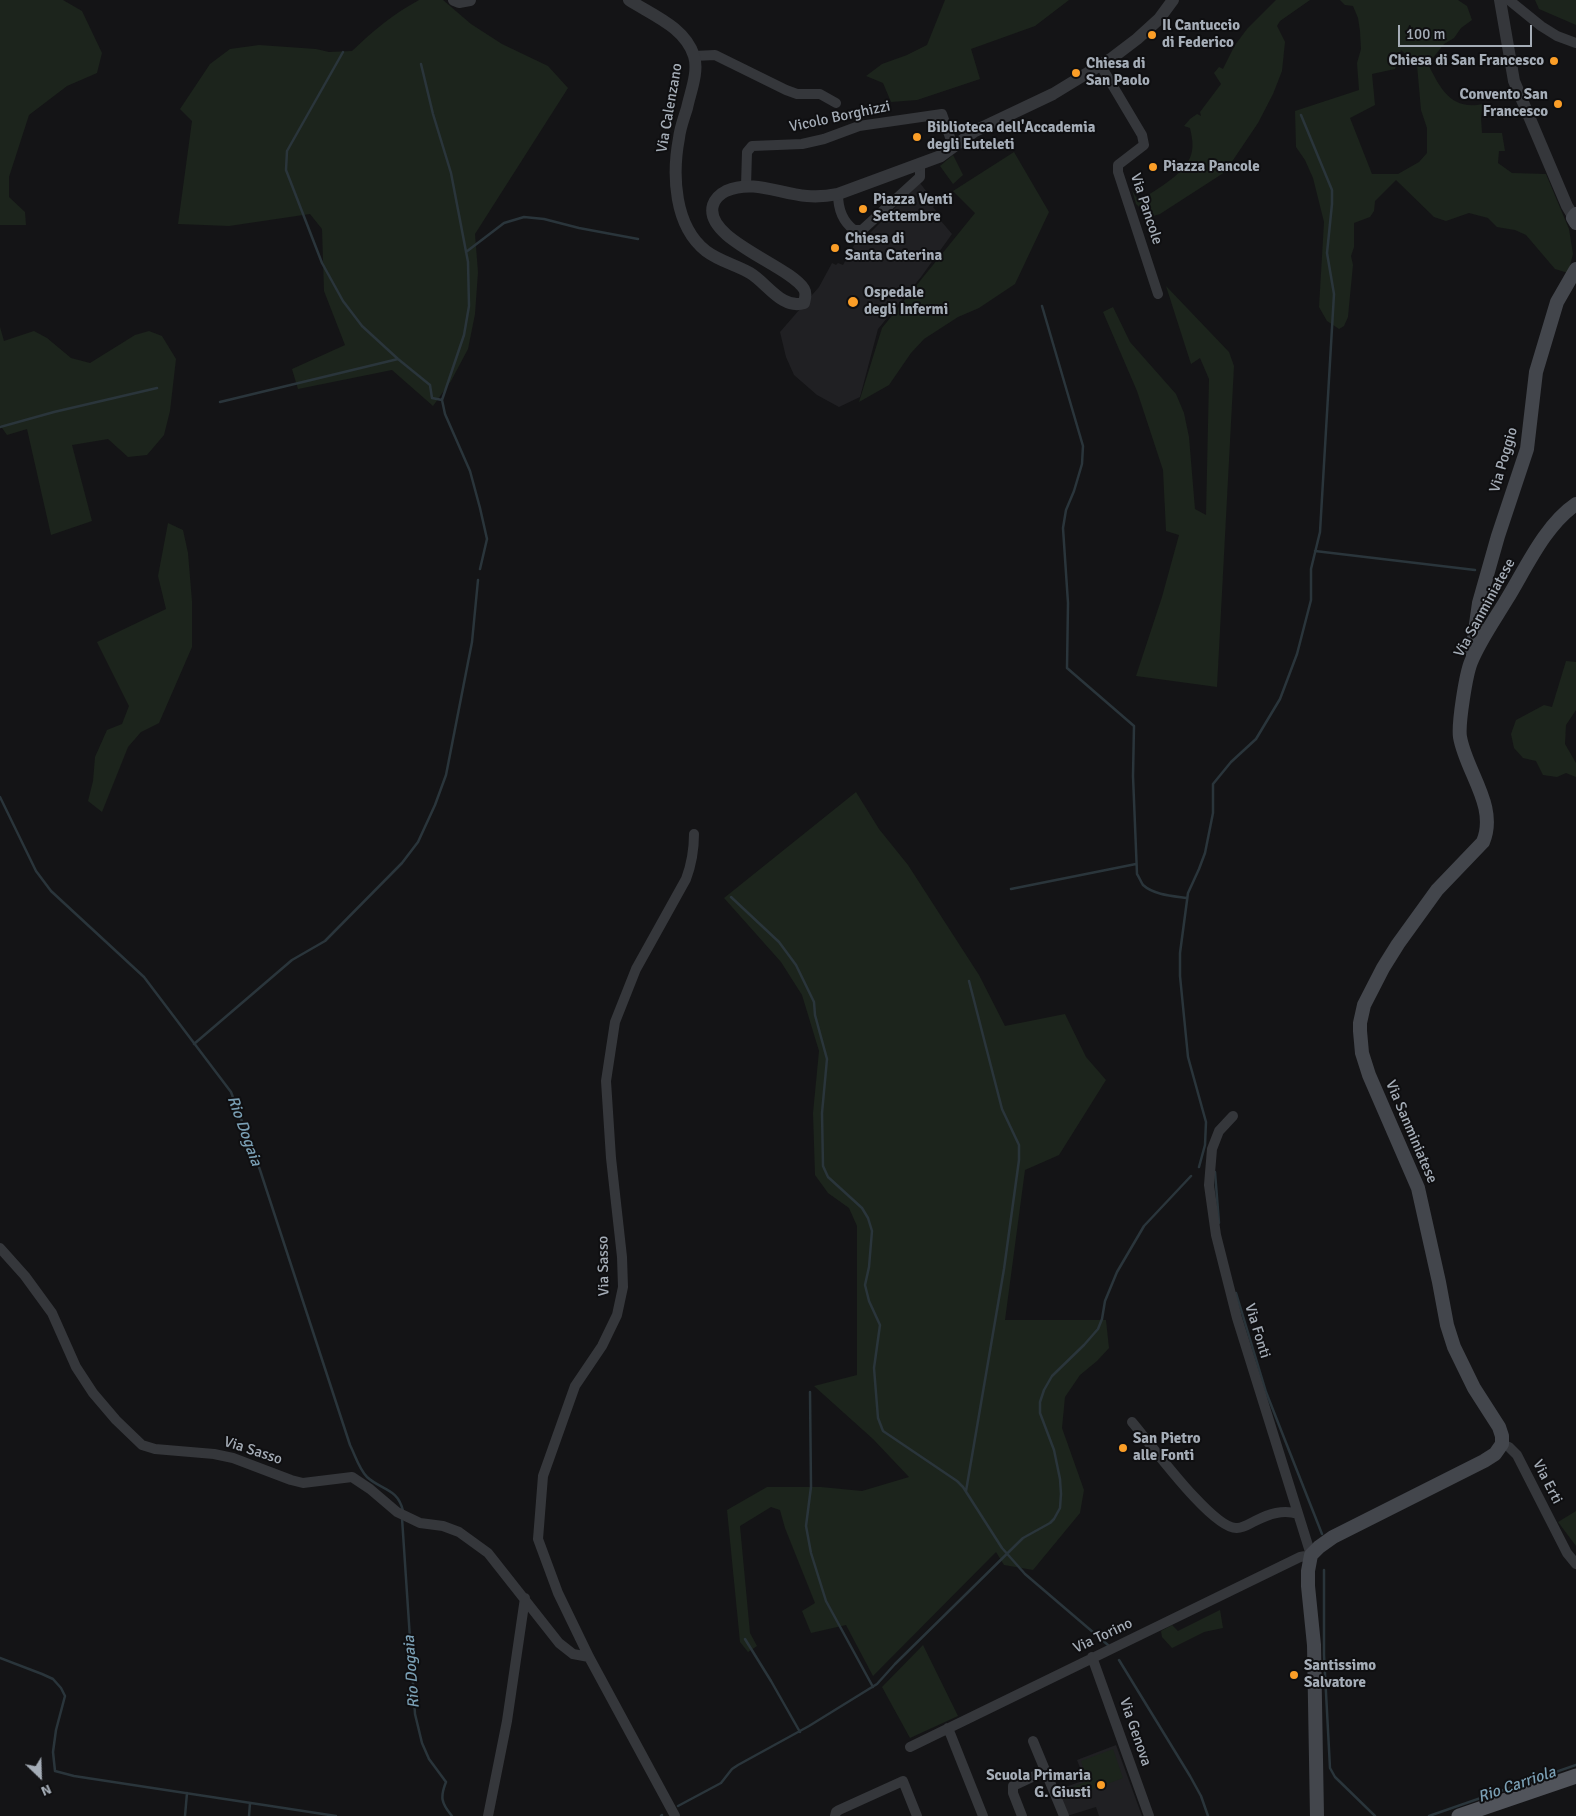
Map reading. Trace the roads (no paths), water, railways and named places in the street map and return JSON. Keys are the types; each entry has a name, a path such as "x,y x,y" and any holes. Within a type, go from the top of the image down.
{"main road":[{"name":"Via Poggio","path":"1470,663 1479,603 1498,536 1527,449 1536,372 1557,302 1576,269"},
{"name":"Via Sanminiatese","path":"1502,1444 1499,1427 1474,1388 1446,1326 1439,1282 1418,1188 1369,1075 1362,1053 1360,1022 1364,1005 1394,951 1437,890 1483,842 1488,819 1485,804 1463,750 1459,726 1470,663 1491,624 1537,549 1559,518 1576,504"},
{"path":"1317,1816 1314,1645 1308,1586 1311,1556 1319,1547 1333,1537 1484,1461 1495,1454 1502,1444"},
{"path":"1459,1816 1576,1776"}],"street":[{"path":"454,0 459,2 470,0"},
{"name":"Via Calenzano","path":"629,0 655,14 674,28 683,38 694,56 695,72 679,138 676,166 680,214 686,228 695,241 707,252 750,274 788,303 796,306 804,303 806,297 804,289 728,236 714,219 713,204 716,198 723,193 746,186"},
{"path":"746,186 808,197 838,194 941,156 975,130 1033,104 1100,66 1152,27 1172,0"},
{"path":"1500,0 1514,81 1575,218"},
{"path":"1508,0 1541,26 1557,36 1576,43"},
{"path":"694,56 715,55 786,90 797,94 820,94 836,103"},
{"name":"Via Pancole","path":"1100,66 1142,134 1144,145 1118,165 1118,172 1158,294"},
{"name":"Vicolo Borghizzi","path":"746,186 747,152 752,146 802,144 824,139 859,126 942,114 953,146"},
{"path":"838,194 838,202 843,217 854,230 862,230 920,177 920,164"},
{"name":"Via Sasso","path":"590,1657 558,1593 538,1539 543,1476 575,1386 602,1346 617,1315 623,1287 622,1257 611,1158 606,1081 615,1022 636,970 686,879 692,864 694,834"},
{"name":"Via Fonti","path":"1233,1116 1218,1131 1212,1149 1209,1185 1216,1235 1237,1318 1311,1556"},
{"name":"Via Sasso","path":"0,1248 25,1276 52,1313 76,1367 93,1393 116,1420 142,1445 155,1449 214,1454 233,1458 303,1483 352,1477 370,1489 397,1512 420,1523 443,1526 459,1532 474,1542 488,1553 559,1643 574,1654 590,1657"},
{"path":"1132,1422 1183,1485 1220,1522 1231,1529 1242,1528 1276,1513 1291,1512 1298,1514"},
{"name":"Via Erti","path":"1502,1444 1509,1447 1517,1455 1567,1553 1576,1564"},
{"name":"Via Torino","path":"910,1747 1300,1557 1311,1556"},
{"path":"488,1816 507,1721 525,1598"},
{"path":"590,1657 675,1816"},
{"name":"Via Genova","path":"1092,1657 1148,1816"},
{"path":"948,1728 983,1816"},
{"path":"1033,1741 1064,1816"},
{"path":"1022,1816 1013,1793 1013,1786 1045,1771"},
{"path":"835,1816 839,1810 903,1781 917,1816"}],"waterway":[{"path":"343,52 287,151 286,170 322,263 343,301 362,326 430,385 432,398 442,400 445,414 470,471 487,539 480,569"},
{"path":"421,64 433,114 451,173 468,262 469,306 464,335 442,400"},
{"path":"1199,1167 1205,1145 1206,1122 1188,1057 1180,976 1180,953 1188,893 1205,853 1213,813 1213,784 1231,762 1256,739 1280,699 1297,654 1311,600 1311,569 1320,532 1334,294 1327,253 1332,190 1301,115"},
{"path":"466,252 504,223 524,217 544,219 579,228 638,239"},
{"path":"1042,306 1083,446 1082,464 1066,510 1063,528 1068,603 1067,668 1134,726 1133,776 1137,874 1143,885 1153,891 1187,898"},
{"path":"220,402 398,359"},
{"path":"0,427 54,412 157,388"},
{"path":"1315,551 1475,570"},
{"path":"194,1044 292,960 325,941 402,863 418,842 446,775 472,642 478,580"},
{"name":"Rio Dogaia","path":"0,797 36,871 51,891 144,977 231,1092 260,1170 350,1445 364,1474 393,1494 401,1503 403,1511"},
{"path":"1011,889 1136,864"},
{"path":"731,897 779,942 796,965 814,1002 815,1015 827,1059 822,1113 823,1166 828,1177 862,1208 868,1218 872,1231 869,1267 865,1285 869,1301 880,1325 874,1368 878,1418 883,1431 957,1481 963,1487 1002,1548 1025,1574 1108,1645"},
{"path":"966,1491 1004,1269 1019,1160 1019,1145 1002,1109 969,981"},
{"path":"1215,1172 1219,1223"},
{"path":"678,1806 721,1783 732,1769 738,1765 809,1726 877,1684 1023,1538 1054,1519 1060,1508 1060,1479 1054,1450 1040,1413 1040,1402 1044,1390 1052,1376 1098,1329 1105,1301 1117,1272 1144,1226 1191,1176"},
{"path":"1236,1293 1266,1392 1322,1534"},
{"path":"810,1392 811,1487 806,1526 811,1553 826,1601 873,1687"},
{"name":"Rio Dogaia","path":"402,1518 415,1714 422,1743 429,1759 446,1782 442,1796 452,1816"},
{"path":"1324,1570 1324,1655 1330,1768 1335,1777 1375,1816"},
{"path":"745,1639 800,1732"},
{"path":"0,1658 53,1679 65,1696 56,1730 53,1752 55,1771 74,1776 336,1816"},
{"path":"1119,1660 1190,1776 1201,1796 1208,1816"},
{"name":"Rio Carriola","path":"1429,1816 1576,1765"},
{"path":"185,1816 187,1793"},
{"path":"249,1816 250,1803"}],"place":[{"name":"Il Cantuccio di Federico","path":"1152,35"},
{"name":"Chiesa di San Francesco","path":"1554,61"},
{"name":"Chiesa di San Paolo","path":"1076,73"},
{"name":"Convento San Francesco","path":"1558,104"},
{"name":"Biblioteca dell'Accademia degli Euteleti","path":"917,137"},
{"name":"Piazza Pancole","path":"1153,167"},
{"name":"Piazza Venti Settembre","path":"863,209"},
{"name":"Chiesa di Santa Caterina","path":"835,248"},
{"name":"Ospedale degli Infermi","path":"853,302"},
{"name":"San Pietro alle Fonti","path":"1123,1448"},
{"name":"Santissimo Salvatore","path":"1294,1675"},
{"name":"Scuola Primaria G. Giusti","path":"1101,1785"}]}
